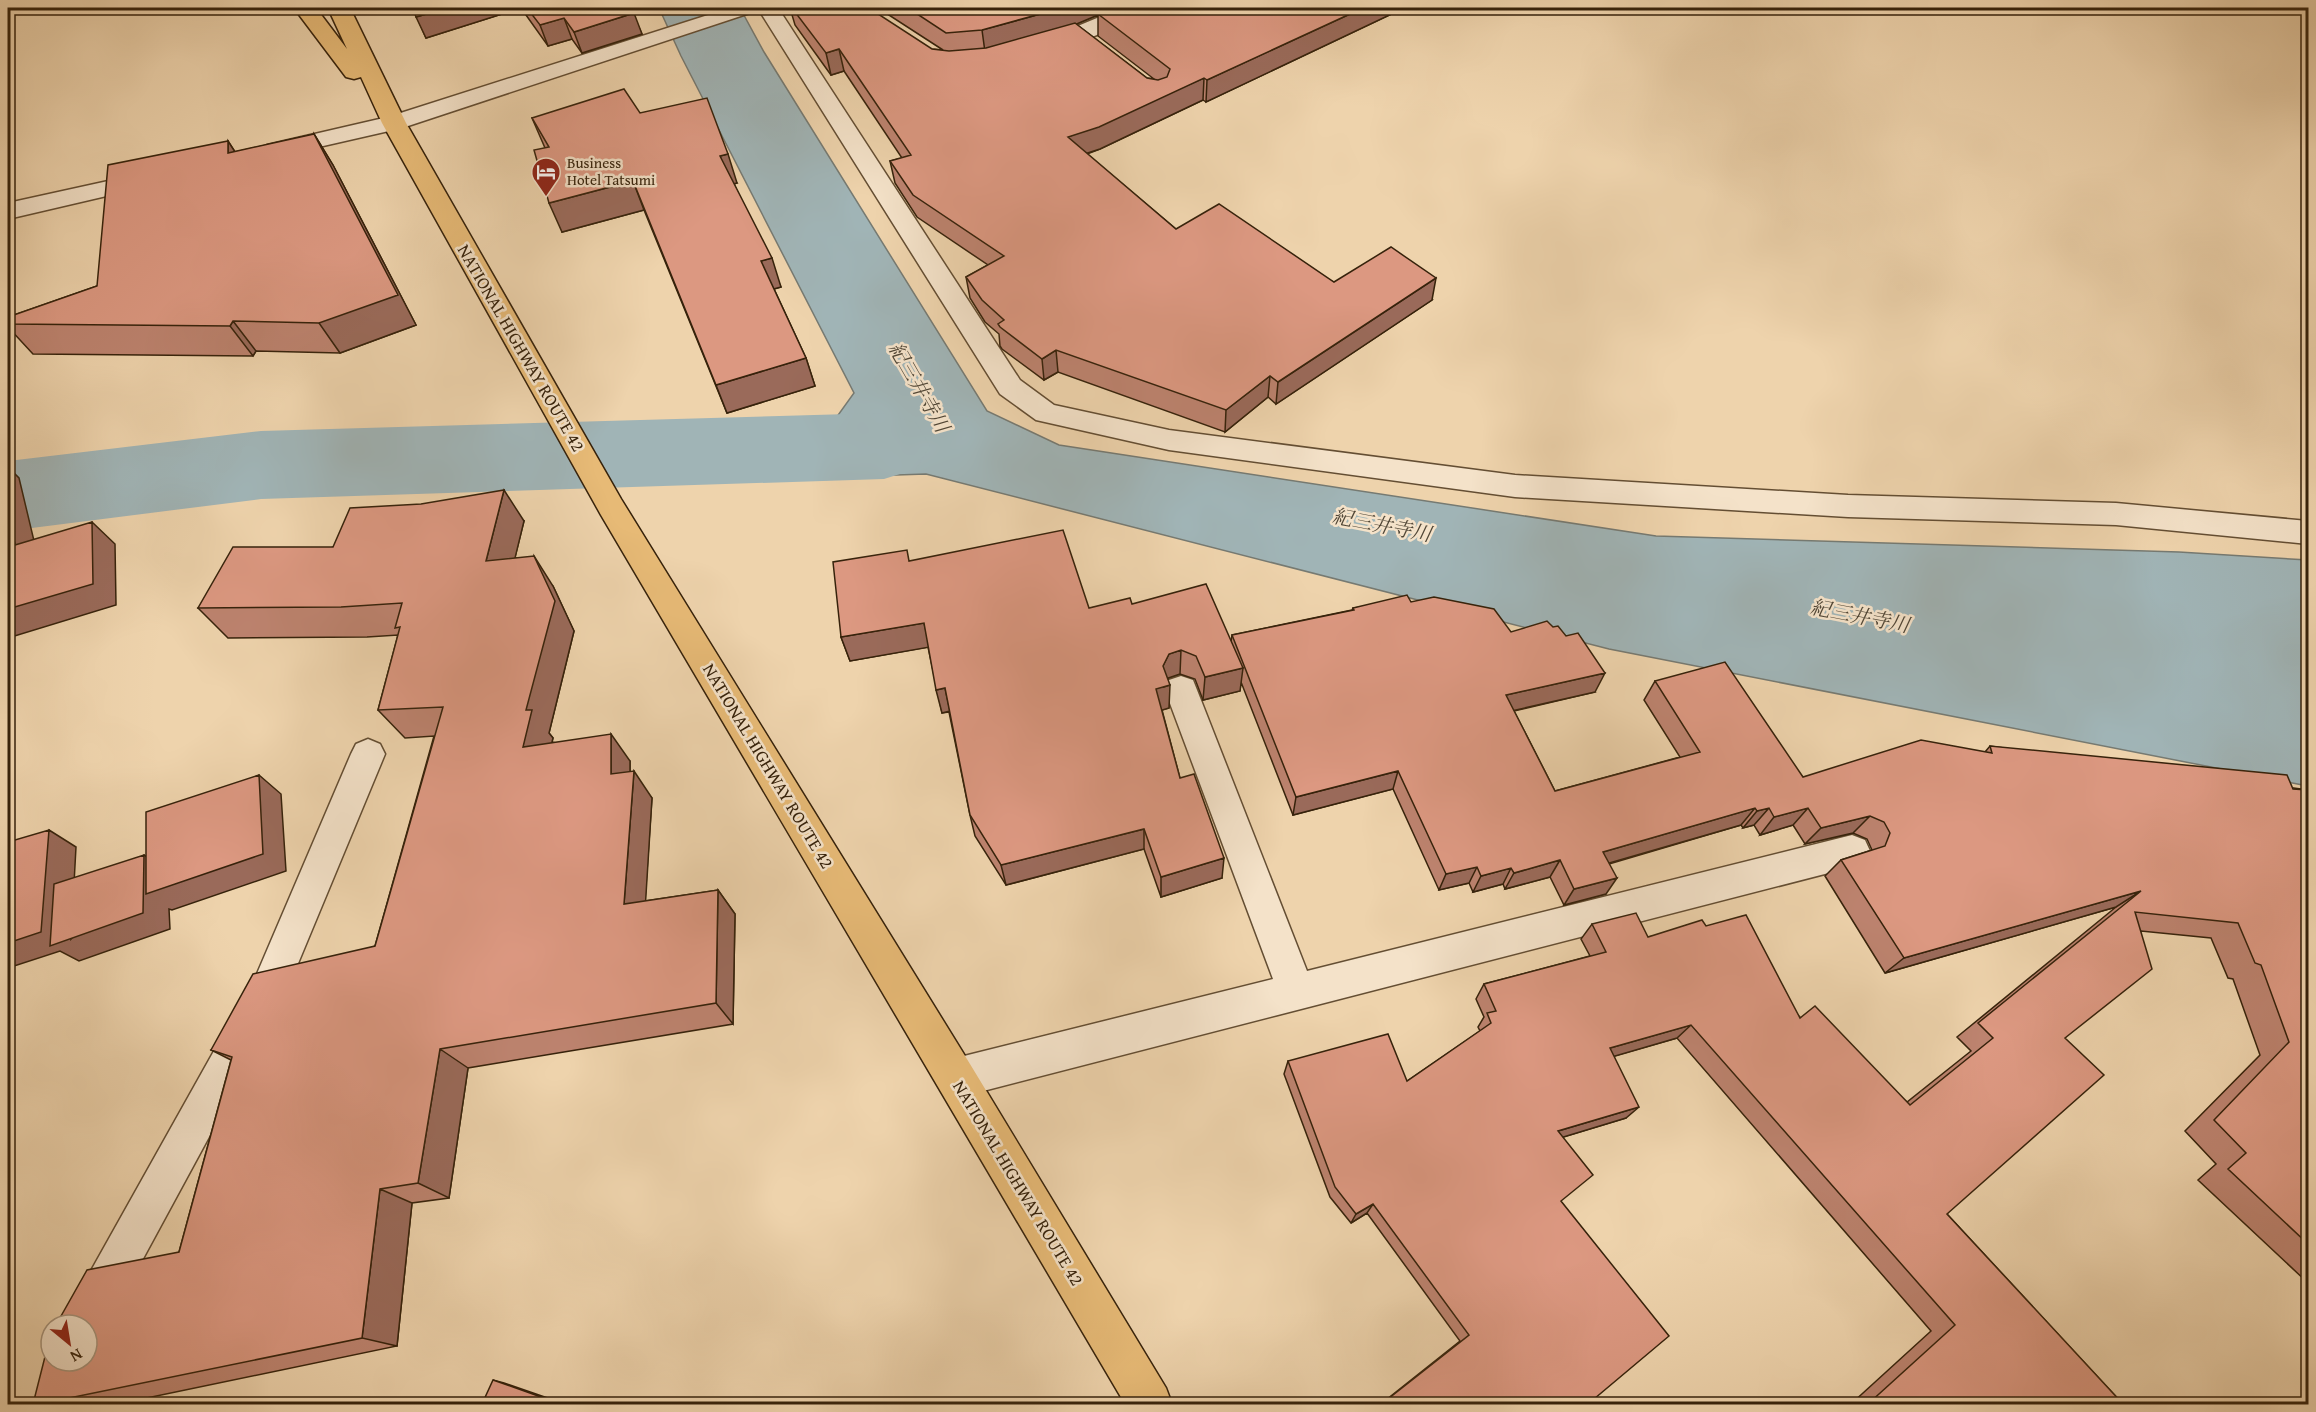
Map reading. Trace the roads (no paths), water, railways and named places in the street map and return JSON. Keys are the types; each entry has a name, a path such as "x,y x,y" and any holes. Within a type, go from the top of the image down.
{"highway":[{"name":"NATIONAL HIGHWAY ROUTE 42","path":"305,8 394,123"},
{"name":"NATIONAL HIGHWAY ROUTE 42","path":"339,8 394,123 611,507 1150,1404"}],"street":[{"path":"255,155 394,123 654,37 750,8"},
{"path":"768,8 1010,387 1046,412 1169,440 1515,486 1848,506 2116,514 2308,533"},
{"path":"1027,50 1088,40 1138,8"},
{"path":"8,211 174,174"},
{"path":"1181,690 1296,990"},
{"path":"91,1313 269,989 368,754"},
{"path":"956,1078 1296,990 1852,851"}],"water":[{"name":"紀三井寺川","path":"659,8 740,8 764,52 987,411 1059,445 1656,536 2179,552 2308,560 2308,786 1609,649 926,474 743,480 734,427 836,418 854,393 681,56"}],"waterway":[{"path":"8,496 261,465 884,446"}],"place":[{"name":"Business Hotel Tatsumi","path":"546,198"}]}
